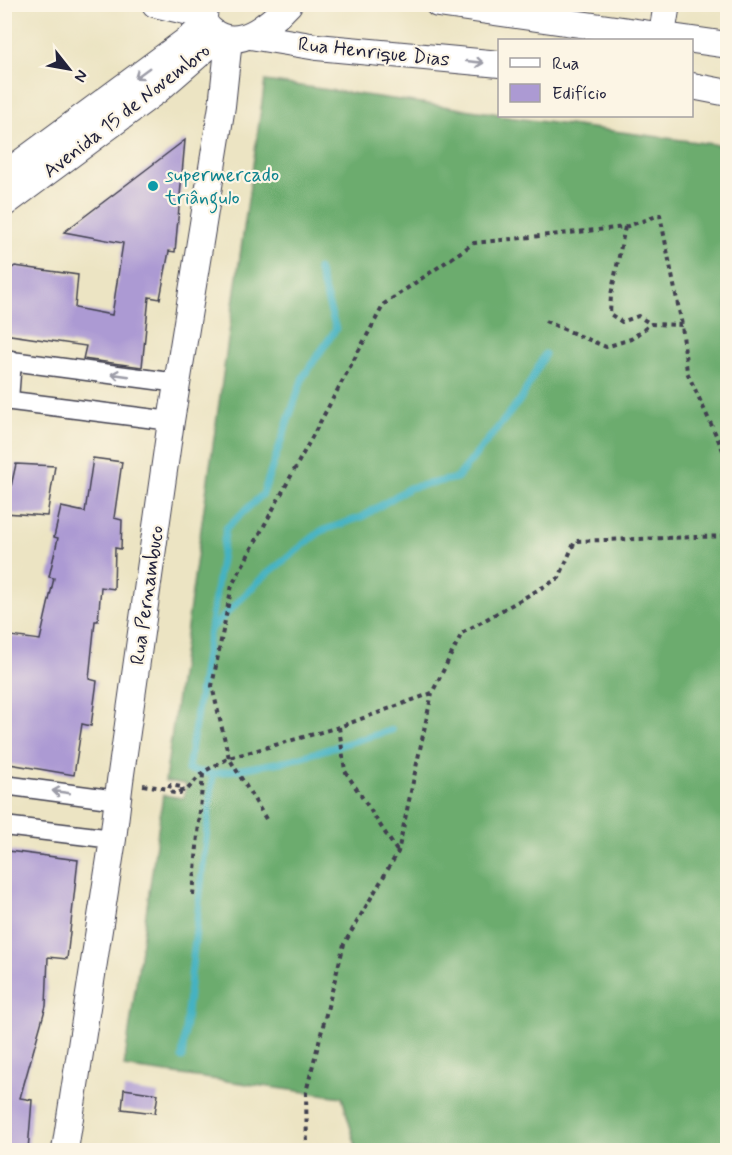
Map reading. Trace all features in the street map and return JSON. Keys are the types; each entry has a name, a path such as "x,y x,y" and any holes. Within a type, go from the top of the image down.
{"main road":[{"name":"Rua Henrique Dias","path":"155,4 219,26 317,47 498,64"},
{"name":"Avenida 15 de Novembro","path":"4,175 219,26 275,19 289,4"},
{"path":"438,4 662,38 667,4"},
{"name":"Avenida 15 de Novembro","path":"4,204 158,90 219,26"},
{"name":"Rua Pernambuco","path":"65,1150 114,838 117,800 171,421 222,106 219,26"},
{"path":"693,41 728,45"},
{"path":"693,86 728,93"}],"street":[{"path":"171,421 7,400 8,360 178,383"},
{"path":"4,785 117,800"},
{"path":"4,826 114,838"}],"path":[{"path":"266,819 229,758 212,686 232,585 384,304 474,243 625,227 660,215 682,325 687,372 728,461"},
{"path":"625,227 611,295 610,314 622,322 638,316 651,324 682,325"},
{"path":"545,321 606,347 631,339 651,324"},
{"path":"307,1150 306,1092 344,944 398,852 432,693 462,633 559,578 575,541 728,536"},
{"path":"180,790 186,791 203,772 229,758 339,727 432,693"},
{"path":"339,727 345,771 398,852"},
{"path":"193,895 203,772"}],"green space":[{"path":"265,81 498,114 498,117 727,146 727,1150 357,1150 342,1097 124,1067 163,795 184,798 186,784 165,781"}],"building":[{"path":"185,140 175,252 169,251 160,299 149,297 142,367 83,359 86,346 4,334 4,274 15,266 78,275 75,308 112,315 123,243 64,232"},
{"path":"93,458 122,462 114,518 122,520 121,549 115,548 114,589 101,587 98,621 95,621 89,679 97,681 91,726 82,724 74,775 4,763 4,635 40,640 54,578 49,577 58,538 54,537 61,507 85,512"},
{"path":"16,464 55,466 47,516 5,513"},
{"path":"8,851 78,860 67,959 48,957 46,1006 20,1098 32,1100 28,1150 4,1150 4,873"},
{"path":"124,1089 158,1094 155,1113 122,1109"}],"waterway":[{"path":"318,269 336,329 303,377 263,494 226,528 188,770 213,774 287,761 392,730"},
{"path":"211,629 262,578 321,531 362,517 409,488 457,478 521,399 545,354"},
{"path":"182,1058 213,774"}],"place":[{"name":"supermercado triângulo","path":"153,186"}]}
